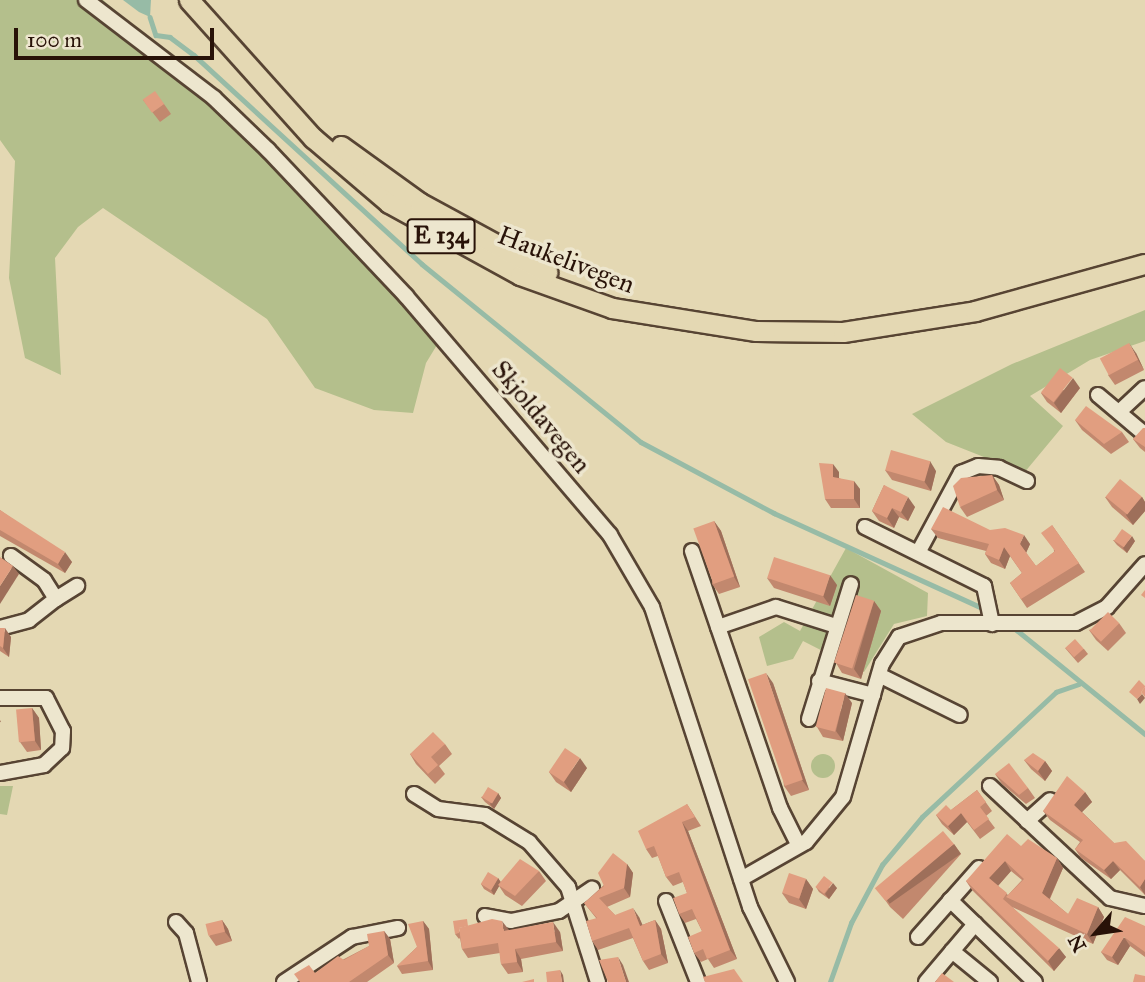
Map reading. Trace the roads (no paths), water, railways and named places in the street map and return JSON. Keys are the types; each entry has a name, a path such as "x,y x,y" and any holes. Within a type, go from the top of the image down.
{"highway":[{"name":"Haukelivegen","path":"189,0 240,57 350,154 467,231 585,288 695,322 756,331 874,329 975,311 1145,264"}],"street":[{"name":"Skjoldavegen","path":"86,0 214,98 331,216 565,483 640,581 741,879 787,982"},
{"path":"1119,412 1145,388"},
{"path":"1098,396 1142,432"},
{"path":"919,551 961,473 978,466 999,468 1027,481"},
{"path":"865,527 919,551 984,586 992,624"},
{"path":"692,551 799,846"},
{"path":"10,556 44,580 56,599"},
{"path":"741,879 799,846 821,828 849,786 879,675 892,645 918,627 1076,622 1107,607 1145,564"},
{"path":"809,719 851,584"},
{"path":"0,628 29,620 77,586"},
{"path":"718,626 776,607 836,626"},
{"path":"879,675 960,715"},
{"path":"819,681 873,695"},
{"path":"0,698 46,698 63,731 62,748 44,765 0,773"},
{"path":"990,786 1110,898 1145,906"},
{"path":"414,794 438,809 485,815 507,825 552,866 575,905 598,982"},
{"path":"1027,821 1050,800"},
{"path":"918,937 979,868"},
{"path":"485,916 511,921 575,905 592,889"},
{"path":"666,901 698,982"},
{"path":"950,901 1035,982"},
{"path":"176,922 186,933 199,982"},
{"path":"926,982 975,923"},
{"path":"284,982 352,937 398,928"},
{"path":"952,950 990,982"}],"waterway":[{"path":"150,17 156,35 170,37 194,55 422,264 641,442 774,513 985,609"},
{"path":"1013,627 1145,734"},
{"path":"830,982 851,923 882,865 922,817 1056,692 1079,684"}]}
